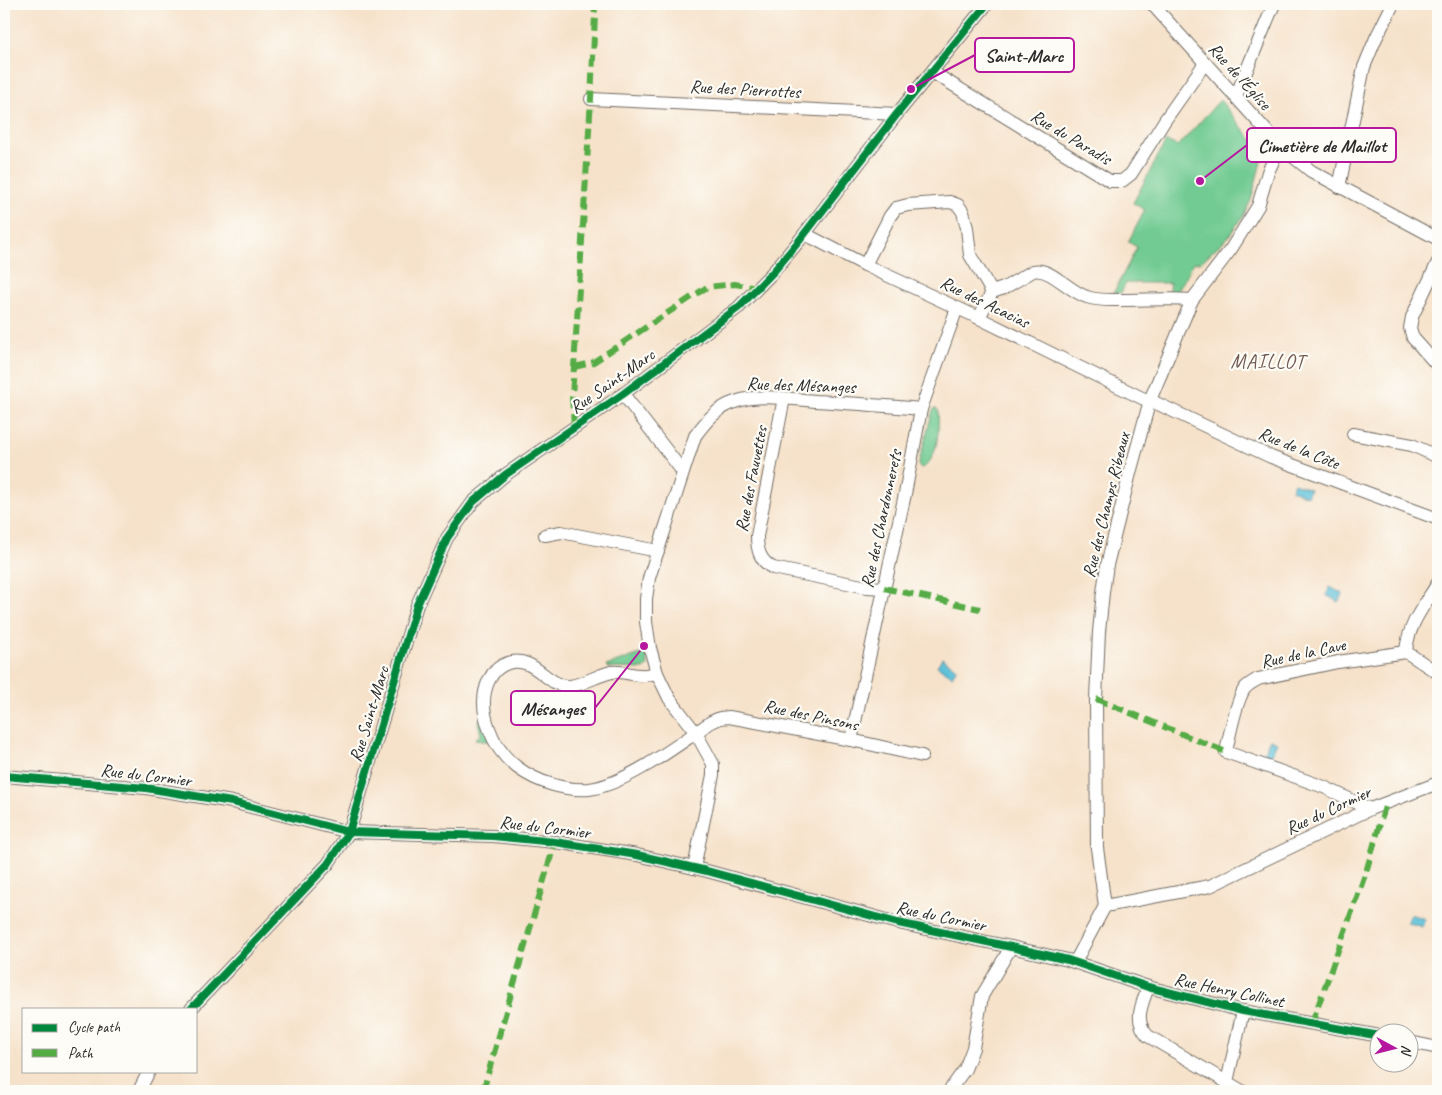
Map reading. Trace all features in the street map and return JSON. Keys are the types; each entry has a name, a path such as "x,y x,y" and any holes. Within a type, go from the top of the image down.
{"street":[{"name":"Rue Saint-Marc","path":"192,1008 328,864 349,832 417,605 446,538 473,502 505,475 623,394 738,307 774,271 805,234 897,114 987,4"},
{"name":"Rue de l'Église","path":"1152,4 1280,146 1311,171 1438,238"},
{"path":"1236,96 1274,4"},
{"path":"1339,187 1364,67 1393,4"},
{"name":"Rue du Paradis","path":"932,72 1110,181 1116,182 1122,181 1130,174 1205,63"},
{"name":"Rue des Pierrottes","path":"591,99 897,114"},
{"name":"Rue des Champs Ribeaux","path":"1105,906 1097,848 1096,699 1100,622 1107,565 1150,400 1192,300 1231,249 1258,206 1268,172 1280,146"},
{"path":"865,265 896,208 908,205 950,202 958,205 963,212 970,254 992,292"},
{"name":"Rue des Acacias","path":"805,234 865,265 979,318 1142,398 1150,400"},
{"path":"1438,262 1412,317 1410,328 1413,338 1438,366"},
{"path":"979,318 992,292 1004,288 1032,271 1038,270 1045,272 1080,295 1089,298 1192,300"},
{"name":"Rue des Chardonnerets","path":"851,740 905,494 921,409 958,308"},
{"path":"623,394 683,472"},
{"name":"Rue des Mésanges","path":"694,868 713,775 713,764 696,733 669,698 657,673 650,648 646,622 646,599 649,578 695,436 708,418 721,409 735,402 753,397 921,409"},
{"name":"Rue des Fauvettes","path":"784,398 757,536 756,547 761,558 773,568 867,587 884,588"},
{"name":"Rue de la Côte","path":"1150,400 1272,458 1438,519"},
{"path":"1353,434 1412,444 1438,456"},
{"path":"546,535 560,532 658,551"},
{"path":"1438,583 1413,624 1407,638 1406,652 1438,673"},
{"name":"Rue de la Cave","path":"1370,809 1324,787 1226,752 1235,714 1244,690 1258,679 1338,662 1406,652"},
{"name":"Rue des Pinsons","path":"657,673 642,675 612,672 568,687 558,684 530,665 509,663 499,667 492,674 484,698 485,713 491,732 500,750 516,767 536,779 570,788 589,789 608,784 644,767 711,722 729,717 851,740 922,756"},
{"name":"Rue du Cormier","path":"4,776 146,788 232,802 349,832 493,836 555,842 637,855 694,868 898,923 1075,962"},
{"name":"Rue du Cormier","path":"1105,906 1210,886 1370,809 1438,783"},
{"path":"1075,962 1105,906"},
{"path":"949,1091 965,1069 973,1048 982,996 1011,947"},
{"name":"Rue Henry Collinet","path":"1075,962 1148,987 1243,1011 1370,1034"},
{"path":"1148,987 1141,1007 1139,1022 1142,1030 1148,1036 1242,1091"},
{"path":"1227,1082 1243,1011"},
{"path":"1420,1044 1438,1048"},
{"path":"139,1091 148,1072"}],"green space":[{"path":"1220,100 1257,146 1261,162 1251,200 1242,218 1228,237 1201,262 1194,262 1177,293 1167,300 1170,283 1126,283 1121,293 1114,292 1137,247 1128,242 1145,210 1133,203 1166,141 1178,146"},
{"path":"936,408 938,410 937,441 932,457 923,468 918,465 933,410"},
{"path":"646,652 648,666 644,669 608,668 606,666"},
{"path":"479,720 481,720 490,741 475,739 481,735"}],"water":[{"path":"1294,483 1310,489 1307,496 1291,490"},
{"path":"1330,587 1343,594 1339,602 1326,595"},
{"path":"942,658 957,668 952,676 937,666"},
{"path":"1270,739 1277,742 1271,755 1268,756 1264,752"},
{"path":"1410,914 1425,919 1422,927 1407,922"}],"marked path":[{"path":"574,426 572,396 591,99 594,4"},
{"path":"574,367 592,363 707,287 735,284 757,288"},
{"path":"884,588 980,609"},
{"path":"1096,699 1226,752"},
{"path":"1312,1023 1366,872 1386,803"},
{"path":"483,1091 555,842"}],"cycle path":[{"path":"192,1008 328,864 349,832 417,605 447,538 473,502 505,475 623,394 739,307 774,271 799,241 897,114 987,4"},
{"path":"4,776 146,788 232,802 349,832 493,836 555,842 637,855 707,871 898,923 1068,960 1148,987 1243,1011 1370,1034"}],"place":[{"name":"Saint-Marc","path":"911,89"},
{"name":"Cimetière de Maillot","path":"1200,181"},
{"name":"Mésanges","path":"644,646"}],"district":[{"name":"MAILLOT","path":"1268,361"}]}
